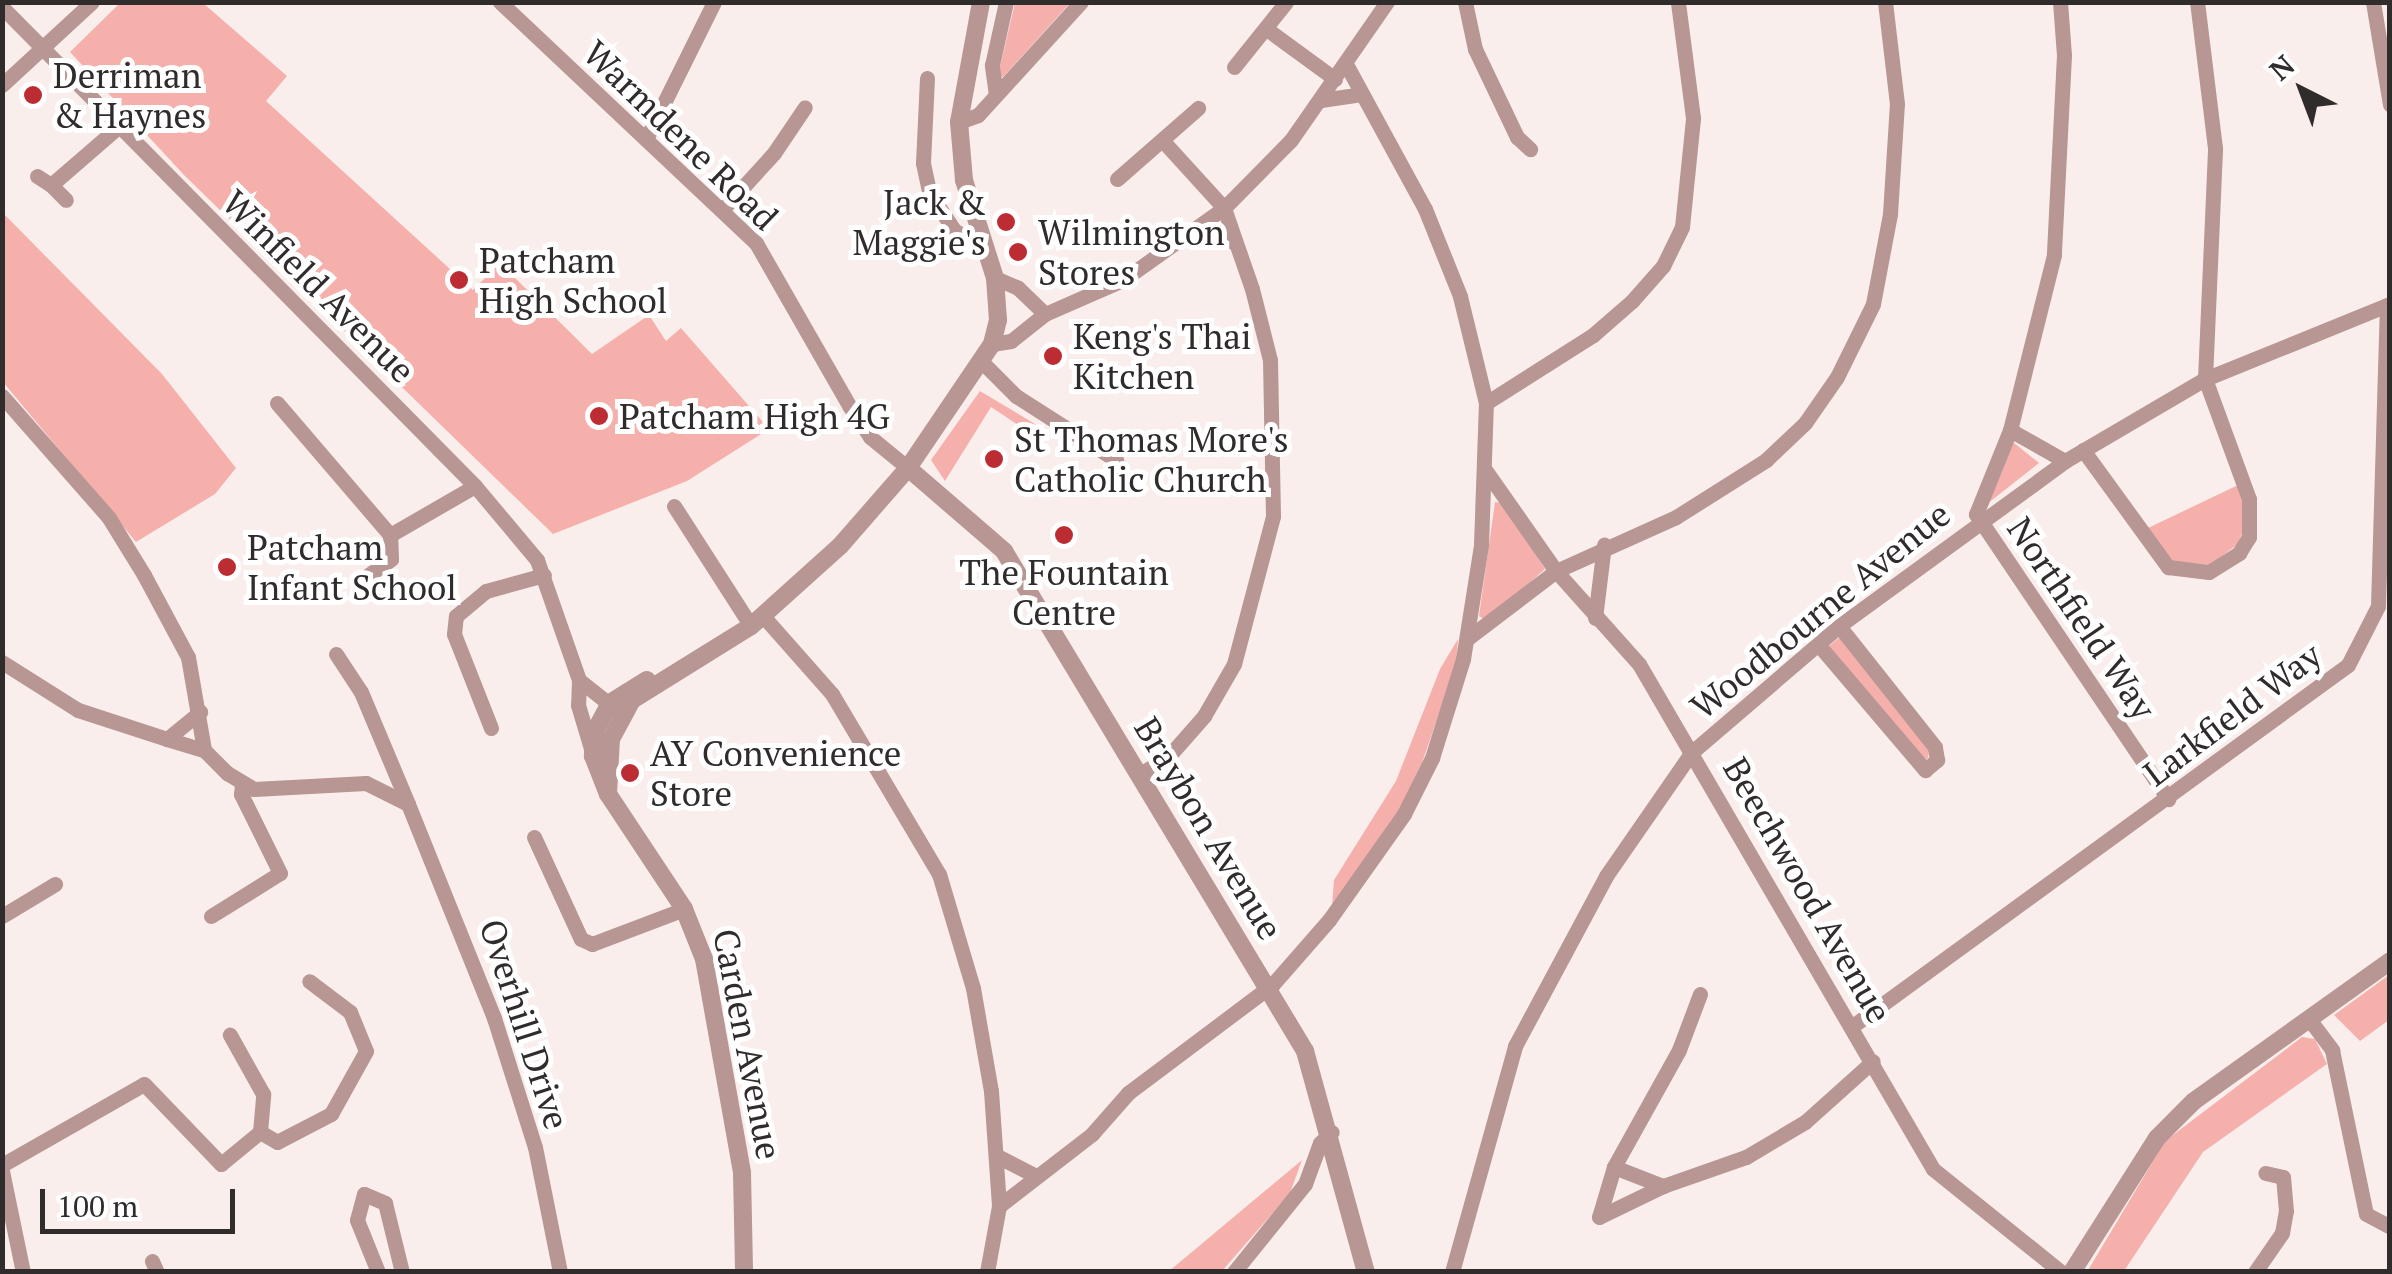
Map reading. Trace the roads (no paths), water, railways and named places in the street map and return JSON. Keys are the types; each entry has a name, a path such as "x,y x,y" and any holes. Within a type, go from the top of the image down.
{"street":[{"path":"2,85 92,2"},
{"name":"Warmdene Road","path":"500,2 756,243 870,436 908,468"},
{"path":"646,139 714,2"},
{"path":"996,95 992,65 1006,2"},
{"path":"959,122 978,115 1080,2"},
{"path":"1234,67 1268,30 1286,2"},
{"path":"992,344 1011,342 1045,314 1123,280 1224,208 1321,100 1387,2"},
{"path":"1464,2 1475,49 1517,137 1530,149"},
{"path":"1486,402 1593,336 1632,302 1662,266 1682,227 1693,118 1678,2"},
{"path":"1468,638 1556,572 1604,544 1676,517 1766,460 1805,424 1837,378 1873,304 1890,214 1896,104 1885,2"},
{"path":"1980,520 1978,506 2010,430 2054,255 2064,56 2060,2"},
{"path":"2083,450 2168,568 2190,575 2224,566 2239,553 2252,519 2205,379 2215,148 2198,2"},
{"path":"2373,2 2390,105"},
{"path":"593,756 624,690 668,674 757,621 840,546 908,468 983,362 998,320 994,278 964,180 959,122 975,5"},
{"name":"Winfield Avenue","path":"2,7 474,486 544,575 579,687 593,756"},
{"path":"1268,30 1335,79"},
{"path":"999,1206 1092,1134 1128,1093 1268,988 1387,843 1432,758 1468,638 1486,470 1486,402 1460,296 1425,209 1346,64"},
{"path":"926,78 924,163 929,192 954,230 965,237 980,233"},
{"path":"1321,100 1362,94"},
{"path":"722,210 774,154 805,107"},
{"path":"1117,179 1164,142 1198,108"},
{"path":"66,200 44,181 118,126"},
{"path":"1140,774 1180,744 1234,664 1258,590 1273,516 1270,360 1252,290 1231,241 1224,208 1164,142"},
{"path":"1192,233 1231,241"},
{"path":"994,278 1018,288 1045,314"},
{"name":"Woodbourne Avenue","path":"1452,1272 1515,1046 1606,876 1692,752 1839,626 2064,461 2205,379 2388,305"},
{"name":"Larkfield Way","path":"1854,1025 2168,800 2348,665 2378,606 2388,305"},
{"path":"983,362 1016,396 1116,460"},
{"path":"2,396 42,435 135,560 188,657 204,750"},
{"path":"277,403 390,536 391,559 360,581"},
{"path":"2010,430 2064,461"},
{"name":"Braybon Avenue","path":"908,468 1004,551 1268,988 1304,1052 1332,1132 1366,1272"},
{"name":"Beechwood Avenue","path":"1486,470 1556,572 1638,664 1854,1025 1938,1176 2062,1272"},
{"path":"390,536 474,486"},
{"path":"674,506 757,621 832,694 939,874 973,988 999,1157 999,1206 987,1272"},
{"name":"Northfield Way","path":"1980,520 2168,800"},
{"path":"1596,618 1604,544"},
{"path":"491,728 454,634 456,616 486,591 544,575"},
{"path":"1818,643 1924,770 1937,760 1935,747 1839,626"},
{"name":"Overhill Drive","path":"336,654 361,692 494,1018 535,1147 560,1272"},
{"path":"2,662 78,710 204,750 242,784 366,783 408,804"},
{"path":"579,687 612,710"},
{"path":"608,794 612,710"},
{"path":"167,739 200,712"},
{"name":"Carden Avenue","path":"593,756 608,794 684,909 704,959 729,1080 742,1173 744,1272"},
{"path":"366,783 388,762"},
{"path":"210,916 280,872 240,794 242,784"},
{"path":"534,837 581,939 592,944 684,909"},
{"path":"2,916 56,884"},
{"path":"2072,1272 2156,1138 2194,1101 2390,961"},
{"path":"260,1132 277,1142 331,1114 366,1051 350,1012 309,981"},
{"path":"1700,994 1679,1050 1614,1167 1596,1216 1663,1186 1746,1157 1780,1138 1873,1061"},
{"path":"2309,1019 2332,1050 2366,1214 2390,1228"},
{"path":"23,1272 2,1168 144,1084 221,1164 260,1132 262,1094 230,1035"},
{"path":"1234,1272 1305,1184 1320,1143 1332,1132"},
{"path":"999,1157 1036,1176"},
{"path":"1614,1167 1663,1186"},
{"path":"2255,1272 2282,1233 2287,1170 2265,1174"},
{"path":"378,1272 367,1231 355,1209 364,1194 384,1202 402,1272"},
{"path":"367,1231 389,1223"}],"place":[{"name":"Derriman & Haynes","path":"33,95"},
{"name":"Jack & Maggie's","path":"1006,222"},
{"name":"Wilmington Stores","path":"1018,252"},
{"name":"Patcham High School","path":"459,280"},
{"name":"Keng's Thai Kitchen","path":"1053,356"},
{"name":"Patcham High 4G","path":"599,416"},
{"name":"St Thomas More's Catholic Church","path":"994,459"},
{"name":"The Fountain Centre","path":"1064,535"},
{"name":"Patcham Infant School","path":"227,567"},
{"name":"AY Convenience Store","path":"630,773"}]}
